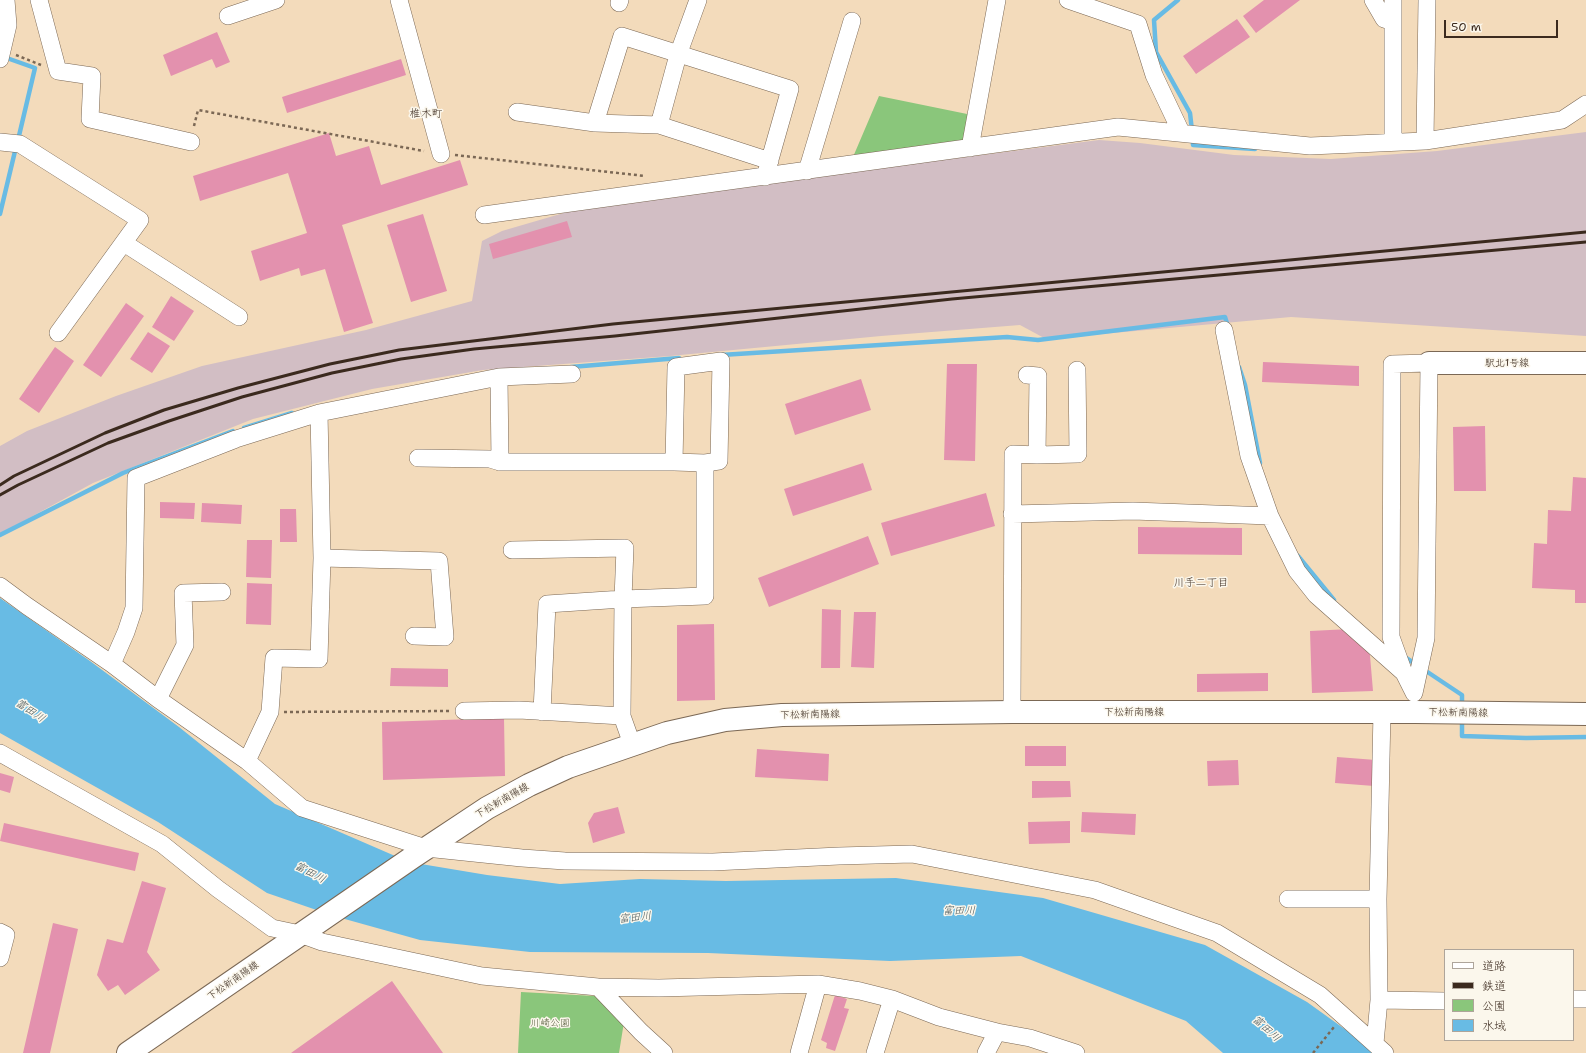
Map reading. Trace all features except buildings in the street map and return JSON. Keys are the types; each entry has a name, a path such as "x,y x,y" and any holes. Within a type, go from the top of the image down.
{"main road":[{"name":"駅北1号線","path":"1429,363 1586,363"},
{"name":"下松新南陽線","path":"128,1053 306,930 487,808 529,785 568,767 667,733 732,719 782,715 1012,712 1382,712 1414,703 1586,714"}],"street":[{"path":"39,0 58,71 92,76 90,119 191,142"},
{"path":"228,16 276,0"},
{"path":"399,0 442,154"},
{"path":"658,125 678,55 698,0"},
{"path":"970,148 997,0"},
{"path":"1068,0 1138,24 1154,75 1181,132"},
{"path":"1373,0 1384,20 1393,22"},
{"path":"1393,0 1393,141"},
{"path":"1425,141 1427,0"},
{"path":"1,55 8,25 9,1"},
{"path":"807,171 852,20"},
{"path":"595,123 622,36 678,55 790,89 767,169"},
{"path":"484,215 767,169 807,171 1118,127 1181,132 1310,146 1393,141 1425,141 1562,120 1586,104"},
{"path":"517,112 595,123 658,125 767,169"},
{"path":"0,142 20,144 140,220 58,333"},
{"path":"124,243 239,317"},
{"path":"1224,330 1249,456 1270,516 1297,571 1316,595 1404,673"},
{"path":"418,458 490,459 500,462 705,463 718,461 721,361 676,367 674,462"},
{"path":"1429,363 1426,638 1414,703 1391,637 1392,364 1429,363"},
{"path":"1012,712 1013,454 1037,456 1078,454 1077,370"},
{"path":"112,664 126,632 134,608 136,478 236,439 319,413 499,377 572,374"},
{"path":"1028,375 1038,376 1037,456"},
{"path":"499,377 500,462"},
{"path":"247,761 270,712 274,658 319,659 322,558 319,413"},
{"path":"542,712 547,604 705,596 705,463"},
{"path":"1012,514 1133,511 1270,516"},
{"path":"512,550 625,548 622,716 632,744"},
{"path":"322,558 439,561 445,636 414,636"},
{"path":"0,586 247,761 302,808 419,853 573,861 714,862 912,854 1094,890 1217,933 1320,995 1380,1048"},
{"path":"158,699 185,645 183,593 222,592"},
{"path":"464,711 519,710 622,716"},
{"path":"1380,1048 1378,899 1382,712"},
{"path":"0,753 162,844 218,889 272,928 306,930 322,942 482,976 598,987 659,988 818,984 860,991 892,999 939,1017 997,1032 1030,1038 1076,1053"},
{"path":"1288,899 1378,899"},
{"path":"0,932 6,935 0,958"},
{"path":"799,1053 818,984"},
{"path":"598,987 641,1032 664,1053"},
{"path":"875,1053 892,999"},
{"path":"1574,999 1586,1000"},
{"path":"1379,1000 1444,1000"},
{"path":"986,1053 997,1032"}],"path":[{"path":"1,55 58,71"},
{"path":"270,712 464,711"},
{"path":"1313,1053 1335,1026"}],"shaded area":[{"path":"1586,132 1586,336 1291,317 1046,339 1020,325 881,336 670,356 483,370 372,389 253,419 93,483 0,534 0,446 27,431 116,396 202,366 366,330 472,301 482,241 502,231 591,205 1099,140 1140,143 1234,155 1331,159 1437,151"}],"green space":[{"path":"879,96 972,115 966,144 853,157"},
{"name":"川崎公園","path":"521,992 595,996 624,1022 619,1053 518,1053"}],"water":[{"name":"富田川","path":"0,598 90,661 179,727 275,804 409,862 487,875 560,884 640,879 726,881 896,878 1043,898 1205,945 1307,1002 1378,1053 1223,1053 1186,1021 1021,956 890,961 708,953 530,952 420,940 334,916 267,893 158,822 0,733"}],"waterway":[{"path":"1178,0 1154,20 1156,52 1190,113 1192,131"},
{"path":"4,57 35,68 18,140"},
{"path":"1193,138 1193,145 1255,149"},
{"path":"0,214 16,147"},
{"path":"721,355 1007,337 1038,340 1225,317 1228,327"},
{"path":"571,367 679,358"},
{"path":"1239,367 1245,385 1260,463"},
{"path":"244,428 292,413"},
{"path":"0,535 123,473 233,431"},
{"path":"1298,556 1334,600"},
{"path":"1403,656 1417,665"},
{"path":"1423,669 1462,695 1462,707"},
{"path":"1462,718 1462,736 1526,738 1586,737"}],"railway":[{"path":"0,485 14,476 105,433 164,410 238,388 330,364 399,350 613,324 1586,232"},
{"path":"0,495 18,485 108,443 169,421 242,397 332,373 401,359 474,349 615,336 952,299 1586,242"}],"district":[{"name":"椎木町","path":"426,114"},
{"name":"川手二丁目","path":"1201,583"}]}
